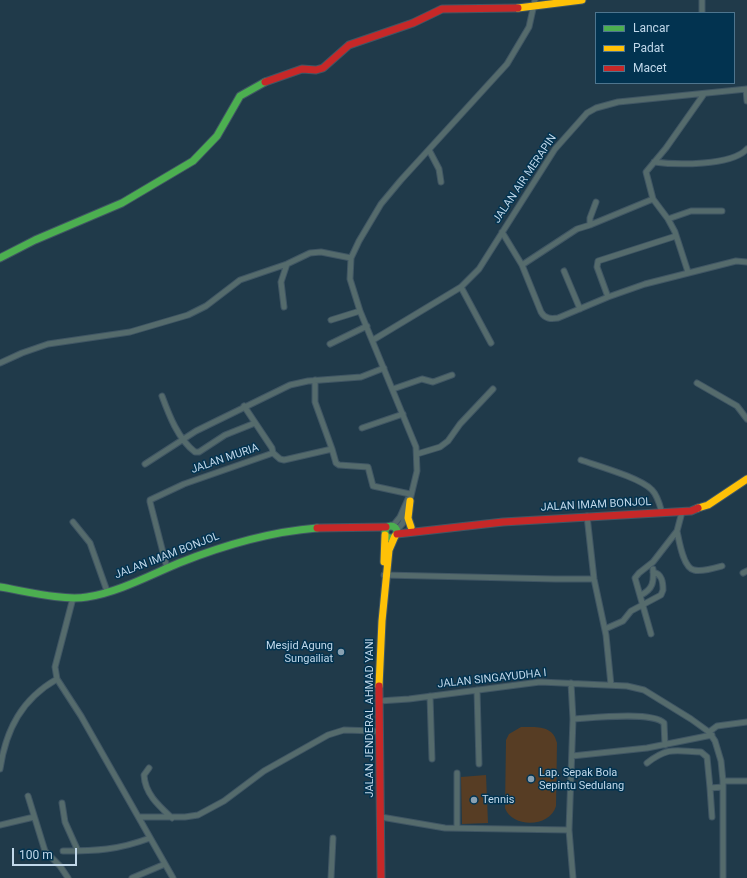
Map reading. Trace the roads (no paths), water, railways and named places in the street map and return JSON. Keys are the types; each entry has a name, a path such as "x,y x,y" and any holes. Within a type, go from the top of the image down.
{"main road":[{"path":"0,258 14,250 122,203 193,161 217,136 240,96 267,81 302,69 316,70 323,68 349,45 413,23 442,9 460,10 582,0"},
{"name":"JALAN IMAM BONJOL","path":"0,587 73,598 88,597 233,543 273,533 316,527 343,526 392,532 588,516 682,512 700,509 747,479"},
{"path":"410,498 408,518 411,527"},
{"name":"JALAN IMAM BONJOL","path":"392,532 411,527 438,528"},
{"name":"JALAN JENDERAL AHMAD YANI","path":"376,878 375,684 392,532"},
{"name":"JALAN JENDERAL AHMAD YANI","path":"381,878 379,656 386,576"}],"street":[{"path":"702,0 702,12"},
{"path":"392,532 403,523 417,471 417,454 403,414 360,311 354,293 350,272 351,258 379,208 507,64 529,27 535,3"},
{"path":"747,89 747,101"},
{"name":"JALAN AIR MERAPIN","path":"373,340 461,287 479,269 556,149 587,113 596,108 618,102 747,89"},
{"path":"688,272 676,236 668,219 653,199 646,172 704,94"},
{"path":"654,162 686,164 703,163 739,156 747,149"},
{"path":"429,150 440,169 441,182"},
{"path":"522,265 577,229 653,199"},
{"path":"590,225 590,218 596,202"},
{"path":"668,219 691,211 722,211"},
{"path":"502,232 522,265 544,316 548,318 558,318 608,297 688,272 736,261 747,262"},
{"path":"608,297 597,266 598,261 676,236"},
{"path":"0,363 22,353 54,343 116,335 168,322 206,306 240,280 287,264 310,253 317,251 351,258"},
{"path":"284,307 281,282 287,264"},
{"path":"564,271 580,309"},
{"path":"461,287 491,343"},
{"path":"331,320 360,311"},
{"path":"330,344 367,326"},
{"path":"145,464 182,439 244,406 290,385 315,380 361,377 384,368"},
{"path":"393,390 422,379 433,382 452,375"},
{"path":"315,380 315,402 335,461 339,465 368,467 373,486 410,498"},
{"path":"697,383 737,406 747,419"},
{"path":"417,454 440,447 448,441 460,424 493,389"},
{"path":"162,396 170,418 182,439 194,452 199,452 225,435 255,423"},
{"name":"JALAN MURIA","path":"167,568 150,500 184,484 273,453 272,448 244,406"},
{"path":"362,428 403,414"},
{"path":"273,453 280,459 284,460 332,449"},
{"path":"581,460 609,469 647,486 654,492 662,513"},
{"path":"651,634 636,580 636,575 653,562 676,531 682,512"},
{"path":"588,516 594,579 605,629 611,686"},
{"path":"73,522 90,543 107,591"},
{"path":"676,531 685,562 691,569 696,571 722,566"},
{"path":"641,595 651,588 653,584 653,562"},
{"path":"605,629 623,621 630,611 661,595 663,590 660,575 653,572"},
{"path":"386,576 594,579"},
{"path":"73,598 55,667 57,679 139,817 173,878"},
{"path":"0,769 7,740 22,707 36,693 57,679"},
{"name":"JALAN SINGAYUDHA I","path":"379,701 540,682 627,686 644,690 685,715 710,734"},
{"path":"571,683 573,719 569,830 573,878"},
{"path":"477,690 479,764"},
{"path":"430,696 432,759"},
{"path":"573,719 615,716 658,718 664,723 665,745"},
{"path":"572,756 665,745 710,734 717,726 747,722"},
{"path":"139,817 191,817 205,812 232,795 264,771 335,732 344,730 376,731"},
{"path":"710,734 721,761 723,781 723,878"},
{"path":"647,763 662,752 701,752 707,757 712,818"},
{"path":"149,768 144,775 148,789 155,802 172,818"},
{"path":"457,773 457,828"},
{"path":"723,781 747,781"},
{"path":"710,788 723,787"},
{"path":"28,796 45,852 60,866 68,878"},
{"path":"62,803 65,822 78,852"},
{"path":"0,825 34,817"},
{"path":"381,817 457,828 569,830"},
{"path":"63,851 78,852 120,848 150,838"},
{"path":"331,878 333,838"},
{"path":"132,878 165,864"}],"place":[{"name":"Mesjid Agung Sungailiat","path":"341,652"},
{"name":"Lap. Sepak Bola Sepintu Sedulang","path":"531,779"},
{"name":"Tennis","path":"474,800"}]}
